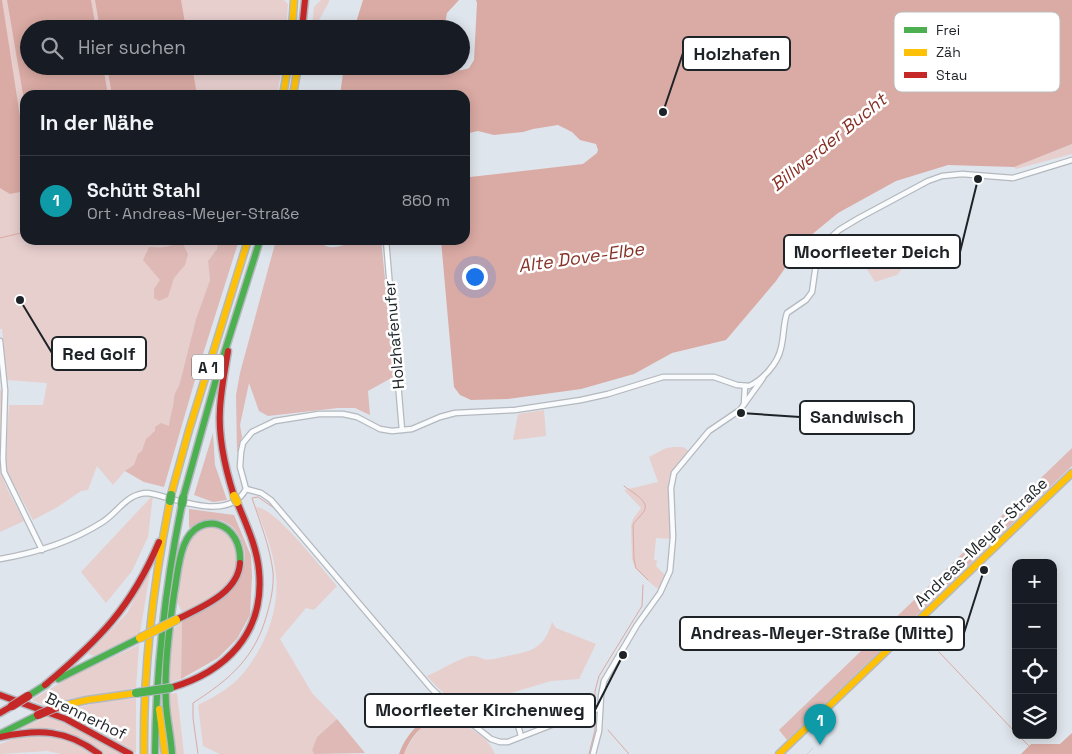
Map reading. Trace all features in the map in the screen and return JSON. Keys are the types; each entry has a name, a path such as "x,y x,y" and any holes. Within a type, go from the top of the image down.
{"main road":[{"path":"293,20 294,0"},
{"path":"303,20 305,0"},
{"path":"284,90 286,75"},
{"path":"294,90 296,75"},
{"name":"A 1","path":"143,754 148,643 165,525 189,430 246,245"},
{"name":"A 1","path":"155,754 156,683 161,618 182,501 200,433 258,245"},
{"path":"0,736 57,707 87,700 170,688 197,680 219,666 236,648 252,621 259,590 259,573 253,544 225,464 221,442 220,420 229,337"},
{"name":"Andreas-Meyer-Straße","path":"779,754 1072,473"},
{"path":"0,713 45,685 140,638 176,620 219,596 235,578 240,564 240,548 236,538 225,527 214,524 200,527 188,537 182,552 174,599 166,683 166,709 172,754"},
{"path":"45,685 91,646 121,612 148,566 165,525"},
{"path":"156,683 166,754"},
{"name":"Brennerhof","path":"0,695 66,719 130,754"},
{"path":"0,736 31,731 53,732 77,740 99,754"}],"street":[{"path":"593,754 599,732 602,688 606,676 637,625 660,593 670,571 674,537 671,488 674,473 709,431 732,416 744,405 762,382 780,354 787,314 806,300 812,292 817,257 825,241 846,225 928,181 942,176 956,174 1013,178 1072,160"},
{"name":"Holzhafenufer","path":"386,245 402,430"},
{"path":"0,341 6,390 2,460 4,472 42,550"},
{"path":"0,559 42,550 101,524 126,501 138,494 148,493 210,507 219,507 231,503 244,493 246,489 240,467 241,452 244,444 252,432 275,421 319,414 343,414 356,417 380,429 392,431 422,426 440,417 455,413 515,410 582,400 663,377 714,377 745,386 754,384 765,375"},
{"path":"744,405 745,386"},
{"path":"246,489 261,493 271,500 431,688 452,708 495,741 504,743 590,710 600,709"},
{"path":"522,736 514,711 533,706"}],"shaded area":[{"path":"0,0 284,0 288,4 287,20 20,20 20,75 280,75 278,90 20,90 20,244 17,245 217,245 217,249 208,261 210,280 196,319 179,386 174,395 169,426 156,471 144,482 125,471 113,485 97,466 88,490 81,491 56,508 33,520 5,468 9,405 43,405 47,383 7,380 2,329 0,329"},
{"path":"321,0 329,0 319,20 313,20 314,7"},
{"path":"1072,144 1072,154 1016,169 1014,167"},
{"path":"877,238 902,269 897,275 875,282 856,252"},
{"path":"184,245 188,254 185,265 174,278 168,297 159,301 154,298 154,289 160,280 143,260 149,247"},
{"path":"217,245 237,245 197,373 164,487 144,482 125,471 134,465 146,439 155,431 155,427 161,423 169,426 174,395 179,386 196,319 210,280 208,261 217,249"},
{"path":"275,245 323,245 334,247 342,245 382,245 395,376 368,391 370,415 355,408 338,408 268,416 259,411 249,383 240,425 242,437 237,453 236,395 240,373"},
{"path":"0,390 2,391 1,472 24,521 0,532"},
{"path":"544,410 546,436 513,440 518,414"},
{"path":"213,433 215,465 227,500 213,502 194,495"},
{"path":"683,447 689,451 669,478 671,539 656,538 654,560 657,560 656,566 666,576 661,587 658,588 635,568 632,559 631,526 633,519 641,508 624,490 658,482 649,457 666,448"},
{"path":"1072,448 1072,466 787,740 779,730"},
{"path":"153,495 148,537 132,571 106,603 81,572"},
{"path":"256,507 275,517 337,586 314,610 306,608 280,639 312,693 337,719 317,737 312,749 314,754 220,754 203,746 198,705 228,688 246,670 261,646 272,618 276,590 275,567"},
{"path":"189,509 234,515 251,556 252,577 250,615 237,639 218,658 181,679 182,620 207,609 223,598 236,582 245,562 242,542 239,535 230,525 218,520 210,520 189,528"},
{"path":"211,526 226,530 236,542 238,550 237,566 231,580 222,591 182,612 176,603 183,555 193,537"},
{"path":"150,572 140,633 94,656 88,654 127,613 147,574"},
{"path":"182,620 181,679 169,683 173,630"},
{"path":"552,622 556,628 596,644 579,679 551,681 472,705 469,716 427,676 470,656 490,660 530,650 545,638"},
{"path":"139,645 136,688 60,701 46,706 32,700 70,677"},
{"path":"177,693 184,754 175,754 167,694"},
{"path":"136,698 136,753 95,727 61,712 100,702"},
{"path":"451,710 490,745 495,754 404,754 417,732 435,717"},
{"path":"49,716 94,738 121,754 104,754 81,738 58,729 22,728"},
{"path":"337,719 365,753 314,754 312,750 317,737"},
{"path":"37,736 66,740 92,754 61,754 47,751 0,754 0,744 15,738"}],"water":[{"path":"0,0 2,0 20,117 20,192 10,194 0,188"},
{"path":"7,0 91,0 94,20 20,20 20,75 105,75 107,90 22,90"},
{"path":"95,0 181,0 184,20 98,20"},
{"path":"363,0 459,0 447,13 446,20 357,20"},
{"path":"476,0 1072,0 1072,144 1014,167 948,165 896,181 838,213 804,241 776,281 726,340 672,353 634,374 581,389 508,399 471,400 460,395 454,387 441,245 470,245 470,177 583,164 597,153 596,144 580,140 572,132 558,125 523,132 494,135 478,131 470,133 470,90 341,90 343,75 470,75 470,66 474,60"},
{"path":"109,75 194,75 196,90 111,90"},
{"path":"448,708 450,711 422,727 412,738 404,754 399,754 407,738 418,725"},
{"path":"1072,733 1072,754 1021,754 1031,744 1060,744"}],"waterway":[{"path":"0,238 20,233"},
{"path":"624,486 644,502 645,509 633,525 634,559 636,568 648,580"},
{"path":"198,754 193,703 230,676 248,655 262,629 271,598 273,588 272,563 252,498 258,497 274,508 286,522"},
{"path":"595,703 595,691 599,676 642,606 643,585"},
{"path":"939,652 1012,729"},
{"path":"589,754 595,730 595,714"},
{"path":"608,730 629,754"},
{"path":"1022,739 1029,746"}],"railway":[{"path":"807,754 831,731"}],"traffic: fast":[{"path":"183,498 217,376 258,245"},
{"path":"170,501 171,495"},
{"path":"182,504 183,498"},
{"path":"155,754 162,628 182,504"},
{"path":"172,754 166,704 166,663 174,594 184,545 191,533 200,526 209,524 219,525 228,530 235,538 239,549 240,563"},
{"path":"58,679 140,638"},
{"path":"28,696 47,684"},
{"path":"136,693 170,688"},
{"path":"0,734 38,715"}],"traffic: slow":[{"path":"293,20 294,0"},
{"path":"284,90 286,75"},
{"path":"294,90 296,75"},
{"path":"171,495 189,430 246,245"},
{"path":"779,754 1072,473"},
{"path":"234,496 237,502"},
{"path":"144,754 145,690 150,627 170,501"},
{"path":"140,638 176,620"},
{"path":"57,707 87,700 136,693"},
{"path":"159,709 165,754"}],"traffic: jam":[{"path":"303,20 305,0"},
{"path":"228,351 223,380 220,431 225,464 234,496"},
{"path":"170,688 208,672 224,660 238,647 248,631 255,613 259,593 258,562 251,536 237,502"},
{"path":"45,685 82,653 112,621 137,586 159,542"},
{"path":"176,620 206,605 225,591 238,574 240,563"},
{"path":"0,695 66,719 130,754"},
{"path":"12,706 28,696"},
{"path":"0,713 12,706"},
{"path":"38,715 57,707"},
{"path":"0,737 14,734 52,733 75,740 99,754"}],"place":[{"name":"Holzhafen","path":"663,112"},
{"name":"Moorfleeter Deich","path":"978,179"},
{"name":"Red Golf","path":"20,300"},
{"name":"Sandwisch","path":"741,413"},
{"name":"Andreas-Meyer-Straße (Mitte)","path":"984,570"},
{"name":"Moorfleeter Kirchenweg","path":"623,655"},
{"name":"Schütt Stahl","path":"820,745"}],"water label":[{"name":"Billwerder Bucht","path":"828,142"},
{"name":"Alte Dove-Elbe","path":"581,257"}]}
